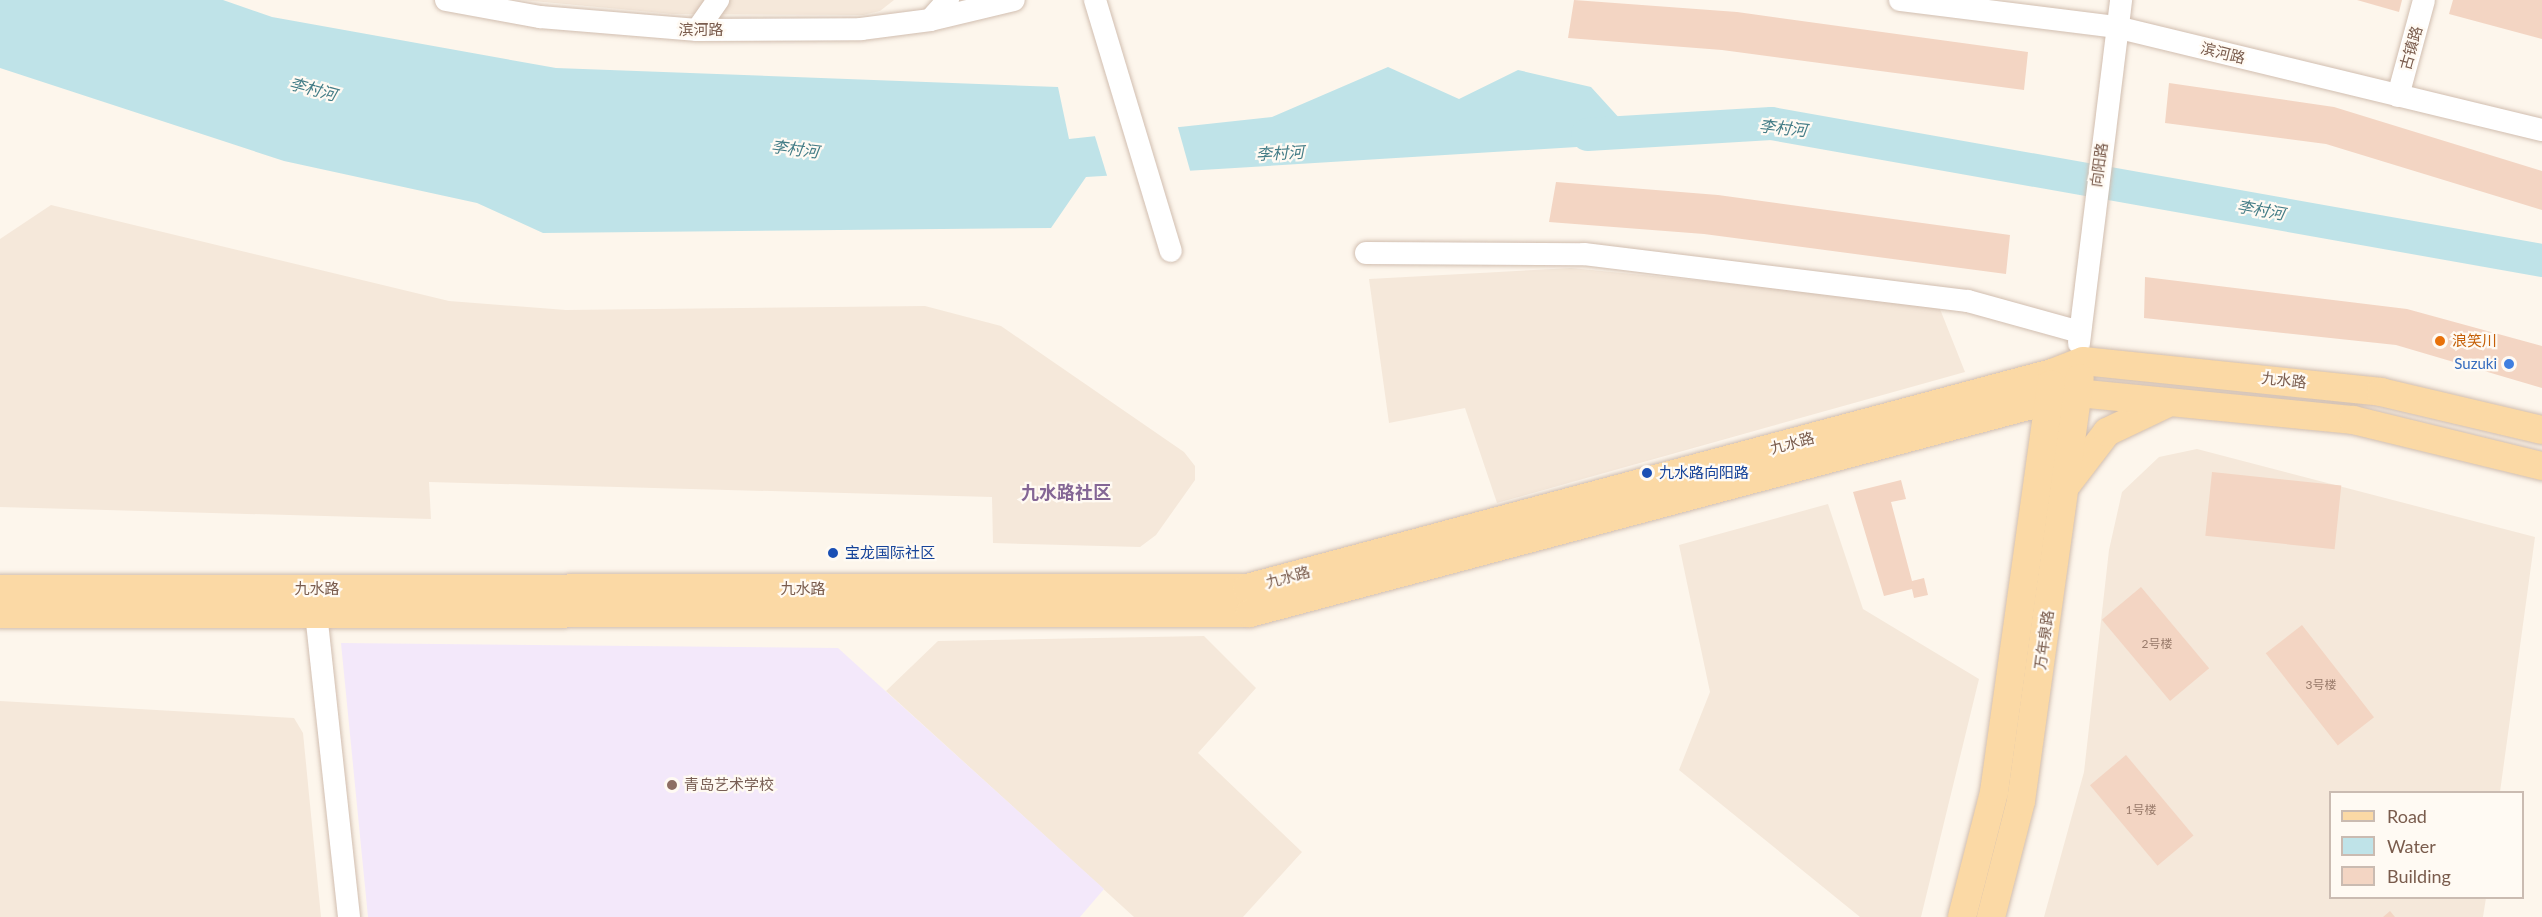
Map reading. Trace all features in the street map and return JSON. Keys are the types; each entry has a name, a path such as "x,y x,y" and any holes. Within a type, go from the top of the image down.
{"main road":[{"name":"九水路","path":"0,614 1250,613 2050,387 2083,361 2381,392 2542,430"},
{"name":"万年泉路","path":"1991,917 2021,801 2083,361"},
{"name":"九水路","path":"0,589 1247,588 2050,387 2077,393 2353,420 2542,466"},
{"name":"万年泉路","path":"1962,917 1994,792 2050,387"},
{"path":"2063,493 2082,459 2107,432 2174,402"}],"street":[{"name":"滨河路","path":"446,0 540,17 697,30 861,29 930,20 1014,0"},
{"path":"697,30 718,0"},
{"path":"930,20 948,0"},
{"path":"1095,0 1171,251"},
{"name":"滨河路","path":"1900,0 2116,27 2542,130"},
{"name":"向阳路","path":"2050,387 2076,331 2121,0"},
{"name":"古镇路","path":"2398,96 2424,0"},
{"path":"1366,253 1584,254 1968,301 2076,331"},
{"name":"向阳路","path":"2076,331 2083,361"},
{"path":"316,614 349,917"}],"shaded area":[{"path":"522,0 894,0 880,11 863,15 673,14"},
{"path":"51,205 449,301 566,310 925,306 1001,326 1184,452 1195,466 1195,480 1156,535 1140,547 993,543 992,497 429,482 431,519 0,507 0,239"},
{"path":"1571,268 1938,304 1965,372 1497,503 1465,408 1389,423 1369,279"},
{"path":"2197,449 2535,537 2500,791 2329,791 2329,899 2486,899 2483,917 2044,917 2084,772 2109,550 2122,492 2159,457"},
{"path":"1828,504 1863,609 1979,679 1921,917 1860,917 1679,770 1710,692 1679,545"},
{"path":"1204,636 1256,688 1198,753 1302,852 1243,917 1134,917 886,691 938,641"},
{"name":"青岛艺术学校","path":"341,643 838,648 1104,889 1080,917 368,917"},
{"path":"0,701 294,718 303,733 321,917 0,917"}],"water":[{"path":"0,0 223,0 272,17 556,68 1058,87 1069,139 1272,117 1388,67 1459,99 1518,70 1591,87 1642,143 1086,177 1051,228 543,233 477,203 284,161 0,68"}],"pier":[{"path":"1177,124 1191,174 1108,179 1094,133"}],"building":[{"path":"1574,0 1737,12 2028,52 2024,90 1722,50 1568,38"},
{"path":"2357,0 2402,0 2399,12"},
{"path":"2453,0 2542,0 2542,39 2449,14"},
{"path":"2169,83 2334,107 2542,171 2542,210 2326,144 2165,123"},
{"path":"1556,182 1718,195 2010,235 2006,274 1704,234 1549,222"},
{"path":"2145,277 2407,309 2542,346 2542,388 2396,345 2144,318"},
{"path":"2212,472 2341,486 2335,549 2205,536"},
{"path":"1901,480 1906,499 1891,502 1912,581 1924,578 1928,595 1914,598 1912,589 1884,596 1853,492"},
{"path":"2141,587 2209,668 2170,701 2102,620"},
{"path":"2302,625 2374,717 2338,746 2266,653"},
{"path":"2126,755 2193,835 2157,866 2090,785"},
{"path":"2390,911 2395,917 2383,917"}],"waterway":[{"name":"李村河","path":"1587,134 1771,123 2542,260"}],"place":[{"name":"浪笑川","path":"2440,341"},
{"name":"Suzuki","path":"2509,364"},
{"name":"九水路向阳路","path":"1647,473"},
{"name":"宝龙国际社区","path":"833,553"},
{"name":"青岛艺术学校","path":"672,785"}],"district":[{"name":"九水路社区","path":"1066,492"}]}
